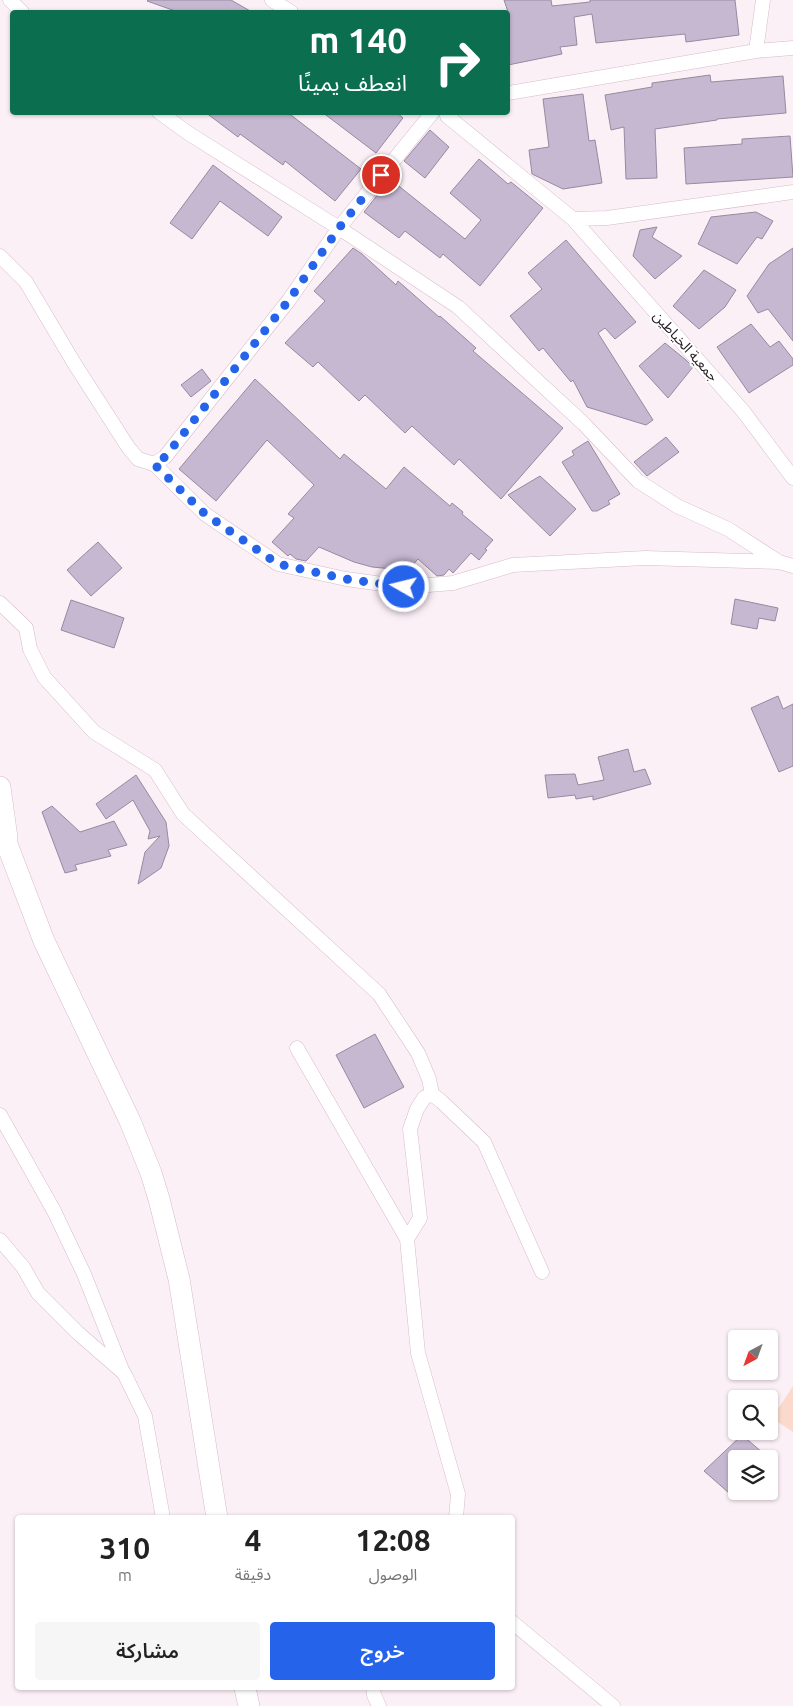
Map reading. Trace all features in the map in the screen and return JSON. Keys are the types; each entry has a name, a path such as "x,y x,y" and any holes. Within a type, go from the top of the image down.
{"main road":[{"path":"0,787 9,846"},
{"path":"0,826 44,942 130,1122 159,1199 179,1280 217,1515"},
{"path":"246,1690 250,1706"}],"street":[{"path":"10,0 20,10"},
{"path":"272,0 288,10"},
{"path":"756,51 763,0"},
{"path":"510,93 756,51 793,48"},
{"path":"163,115 458,307 584,424 638,481 677,506 728,529 779,562"},
{"path":"154,464 165,457 289,300 339,228 429,115"},
{"path":"434,115 441,118 446,115"},
{"name":"جمعية الخياطين","path":"449,115 573,219 743,411 793,478"},
{"path":"573,219 607,218 792,194"},
{"path":"0,256 26,282 74,363 128,448 138,459 154,464 205,514 278,564 346,579 404,587 453,583 513,565 646,558 779,562 793,566"},
{"path":"0,603 26,628 30,649 44,677 94,732 155,770 183,814 379,994 418,1053 429,1079 432,1094 484,1142 542,1272"},
{"path":"296,1048 407,1239 418,1353 458,1494 456,1515"},
{"path":"407,1239 420,1218 410,1129 417,1109 424,1098 432,1094"},
{"path":"0,1115 54,1211 84,1274 124,1372 145,1416 162,1515"},
{"path":"0,1240 24,1267 38,1293 78,1333 124,1372"},
{"path":"515,1624 614,1706"},
{"path":"373,1690 379,1706"}],"shaded area":[{"path":"793,1386 793,1432 778,1422 778,1409"}],"building":[{"path":"231,0 248,10 172,10 147,1"},
{"path":"504,0 551,0 552,6 590,2 590,0 735,0 739,35 686,42 685,34 596,43 592,14 574,17 577,45 560,47 562,54 510,65 510,10 507,10"},
{"path":"710,75 711,82 783,76 786,113 717,119 655,129 657,178 626,179 624,127 611,130 605,95 652,87 652,83"},
{"path":"583,94 589,141 595,140 602,183 563,189 532,174 529,150 549,147 543,99"},
{"path":"209,115 291,115 361,169 335,201 285,161 283,165 240,134 238,137"},
{"path":"326,115 400,115 403,118 376,153"},
{"path":"430,130 449,147 425,178 404,161"},
{"path":"790,136 793,177 686,184 684,148 742,144 742,139"},
{"path":"479,159 508,184 511,182 543,208 480,286 443,254 440,258 405,231 399,238 364,212 390,179 465,239 481,220 450,193"},
{"path":"213,165 282,217 268,236 220,201 192,239 170,223"},
{"path":"756,212 773,221 762,239 757,237 737,264 698,244 711,217"},
{"path":"657,227 652,237 682,256 655,279 633,256 640,230"},
{"path":"566,240 636,322 615,339 605,328 598,333 653,420 646,425 587,407 573,380 571,382 543,348 539,351 510,316 542,289 528,273"},
{"path":"353,248 396,285 398,281 440,316 476,348 473,351 563,428 501,499 459,459 454,465 412,426 405,433 365,395 359,401 318,362 313,367 285,343 325,301 314,291"},
{"path":"793,248 793,341 768,309 758,313 747,296 769,264"},
{"path":"704,270 736,290 725,307 699,329 673,306"},
{"path":"751,324 770,347 779,341 793,359 793,365 749,393 717,347"},
{"path":"665,343 693,367 668,398 639,366"},
{"path":"202,369 211,381 191,397 181,385"},
{"path":"255,379 340,459 344,454 386,489 404,467 450,506 452,503 463,512 462,514 493,540 485,549 487,550 479,560 471,553 453,573 449,569 444,575 437,576 418,559 410,568 393,569 372,567 354,562 319,547 306,561 296,559 290,554 288,556 272,542 294,518 288,514 314,485 267,440 216,501 179,469"},
{"path":"666,437 679,452 647,476 634,462"},
{"path":"588,441 620,494 608,501 610,504 597,511 592,511 562,462 574,455 572,451"},
{"path":"540,476 576,509 550,536 508,495"},
{"path":"98,542 122,568 91,596 67,570"},
{"path":"735,599 778,608 775,621 759,618 757,629 731,624"},
{"path":"71,600 124,618 114,648 61,630"},
{"path":"778,696 783,709 793,704 793,766 779,772 751,708"},
{"path":"628,749 634,772 645,769 651,784 593,800 593,796 576,799 575,795 548,798 545,775 575,774 578,785 604,780 598,757"},
{"path":"136,775 166,822 169,846 161,868 138,884 145,852 160,836 148,839 150,831 133,800 106,819 96,804"},
{"path":"52,806 80,832 114,821 127,845 108,850 111,856 75,865 77,870 65,873 42,812"},
{"path":"375,1034 404,1087 364,1108 336,1055"},
{"path":"737,1440 748,1440 760,1450 728,1450 728,1492 704,1471"}],"route":[{"path":"381,175 339,228 289,300 165,457 154,464 205,514 278,564 346,579 404,587"}]}
